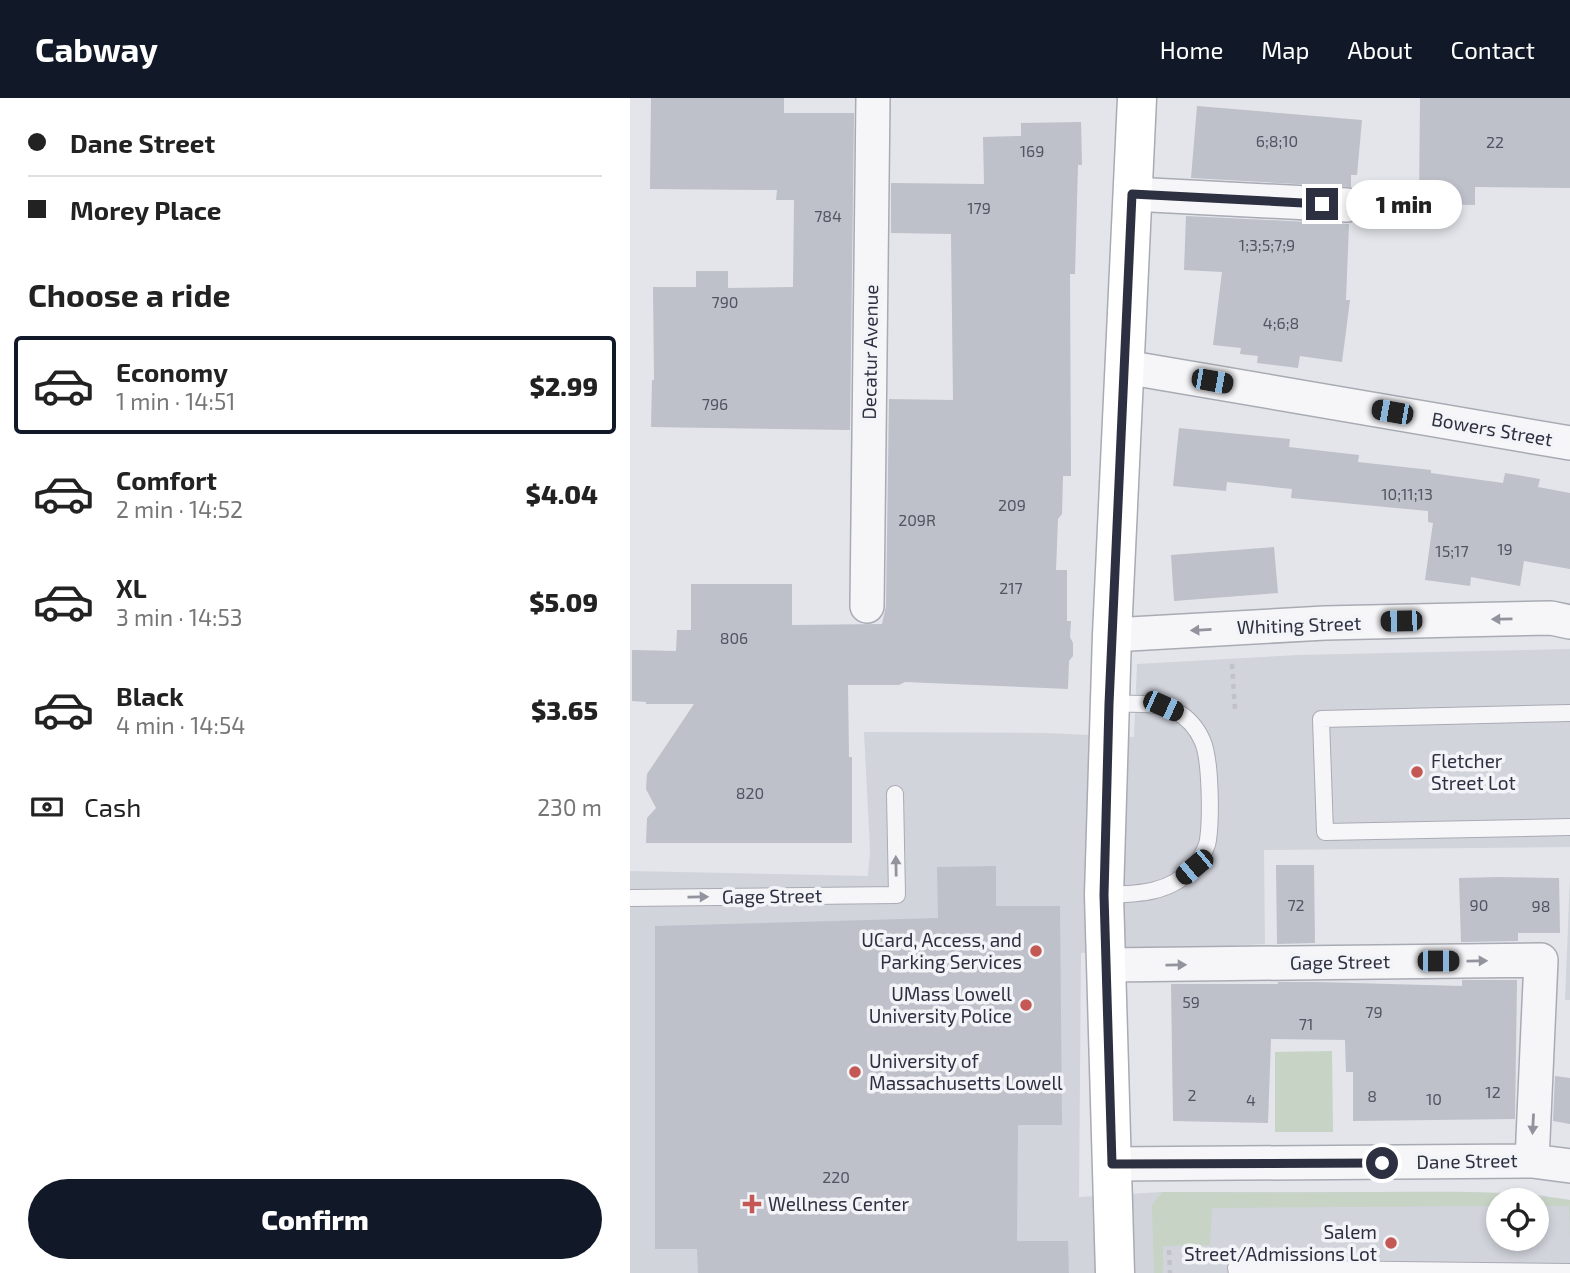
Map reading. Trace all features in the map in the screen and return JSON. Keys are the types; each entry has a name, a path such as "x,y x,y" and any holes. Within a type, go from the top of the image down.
{"main road":[{"path":"1115,1273 1104,895 1109,704 1137,98"}],"street":[{"name":"Decatur Avenue","path":"867,606 873,98"},
{"path":"1132,194 1347,205"},
{"name":"Bowers Street","path":"1125,367 1570,443"},
{"name":"Whiting Street","path":"1112,635 1325,623 1551,618 1570,622"},
{"name":"Gage Street","path":"1108,965 1541,960 1532,1161"},
{"name":"Dane Street","path":"1112,1164 1532,1161 1570,1166"}],"lane":[{"path":"1104,895 1147,894 1173,884 1194,867 1208,843 1207,756 1202,740 1192,724 1179,713 1163,706 1109,704"},
{"path":"1570,713 1321,719 1325,832 1570,827"},
{"name":"Gage Street","path":"630,898 897,895 895,794"},
{"path":"1237,1273 1236,1268 1570,1272"}],"path":[{"path":"1231,652 1235,710"},
{"path":"1169,1250 1170,1273"}],"shaded area":[{"name":"University of Massachusetts Lowell","path":"1570,649 1570,847 1264,850 1265,944 1081,953 1079,1197 1162,1192 1486,1193 1486,1251 1549,1251 1549,1197 1570,1200 1570,1273 630,1273 630,871 868,876 870,850 864,732 1046,733 1134,737 1137,664 1297,655"},
{"path":"1570,877 1570,1000 1565,1000"}],"green space":[{"path":"1332,1051 1333,1132 1275,1132 1275,1052"},
{"path":"1162,1192 1486,1193 1486,1206 1212,1208 1210,1245 1163,1246 1163,1273 1154,1273 1152,1205"},
{"path":"1549,1197 1570,1200 1570,1239 1569,1206 1549,1206"}],"building":[{"path":"651,98 784,98 784,113 854,113 850,430 651,427 654,380 653,287 696,287 696,271 728,271 728,288 793,287 794,200 776,200 777,190 650,189"},
{"path":"1420,98 1570,98 1570,188 1475,187 1475,205 1419,204"},
{"path":"1197,106 1362,120 1357,175 1351,175 1351,187 1191,178"},
{"path":"1081,122 1082,165 1078,165 1075,274 1070,274 1071,476 1063,476 1056,570 1067,570 1067,621 1071,621 1070,637 1073,643 1068,689 905,682 899,685 848,685 849,757 852,757 852,843 646,843 647,818 656,808 646,789 647,774 694,704 646,704 632,701 632,650 676,651 677,630 691,630 691,584 792,584 792,625 882,624 886,606 889,399 953,400 951,234 891,233 891,183 984,184 983,137 1021,136 1021,123"},
{"path":"1186,216 1349,224 1346,300 1350,300 1342,362 1300,356 1298,368 1257,363 1258,356 1240,354 1241,348 1213,345 1222,272 1184,270"},
{"path":"1179,428 1290,439 1289,447 1359,455 1358,462 1431,470 1431,473 1503,483 1505,473 1540,479 1538,487 1570,493 1570,569 1524,561 1520,586 1471,577 1470,586 1425,580 1433,523 1428,522 1428,511 1291,498 1292,489 1227,482 1226,491 1173,486"},
{"path":"1274,547 1278,593 1174,601 1171,555"},
{"path":"1276,865 1314,865 1315,943 1277,944"},
{"path":"996,866 996,906 1060,906 1062,1125 1018,1125 1017,1241 1068,1241 1069,1273 698,1273 697,1249 655,1249 655,926 938,918 937,867"},
{"path":"1459,878 1559,878 1560,933 1518,933 1518,941 1461,942"},
{"path":"1462,980 1517,980 1515,1119 1353,1121 1353,1072 1346,1072 1345,1040 1271,1039 1268,1123 1173,1121 1171,984 1316,982 1462,986"},
{"path":"1555,1076 1570,1078 1570,1124 1553,1121"}],"place":[{"name":"Fletcher Street Lot","path":"1417,772"},
{"name":"UCard, Access, and Parking Services","path":"1036,951"},
{"name":"UMass Lowell University Police","path":"1026,1005"},
{"name":"University of Massachusetts Lowell","path":"855,1072"},
{"name":"Wellness Center","path":"752,1204"},
{"name":"Salem Street/Admissions Lot","path":"1391,1243"}],"route":[{"path":"1322,204 1132,194 1109,704 1104,895 1112,1164 1382,1163"}]}
